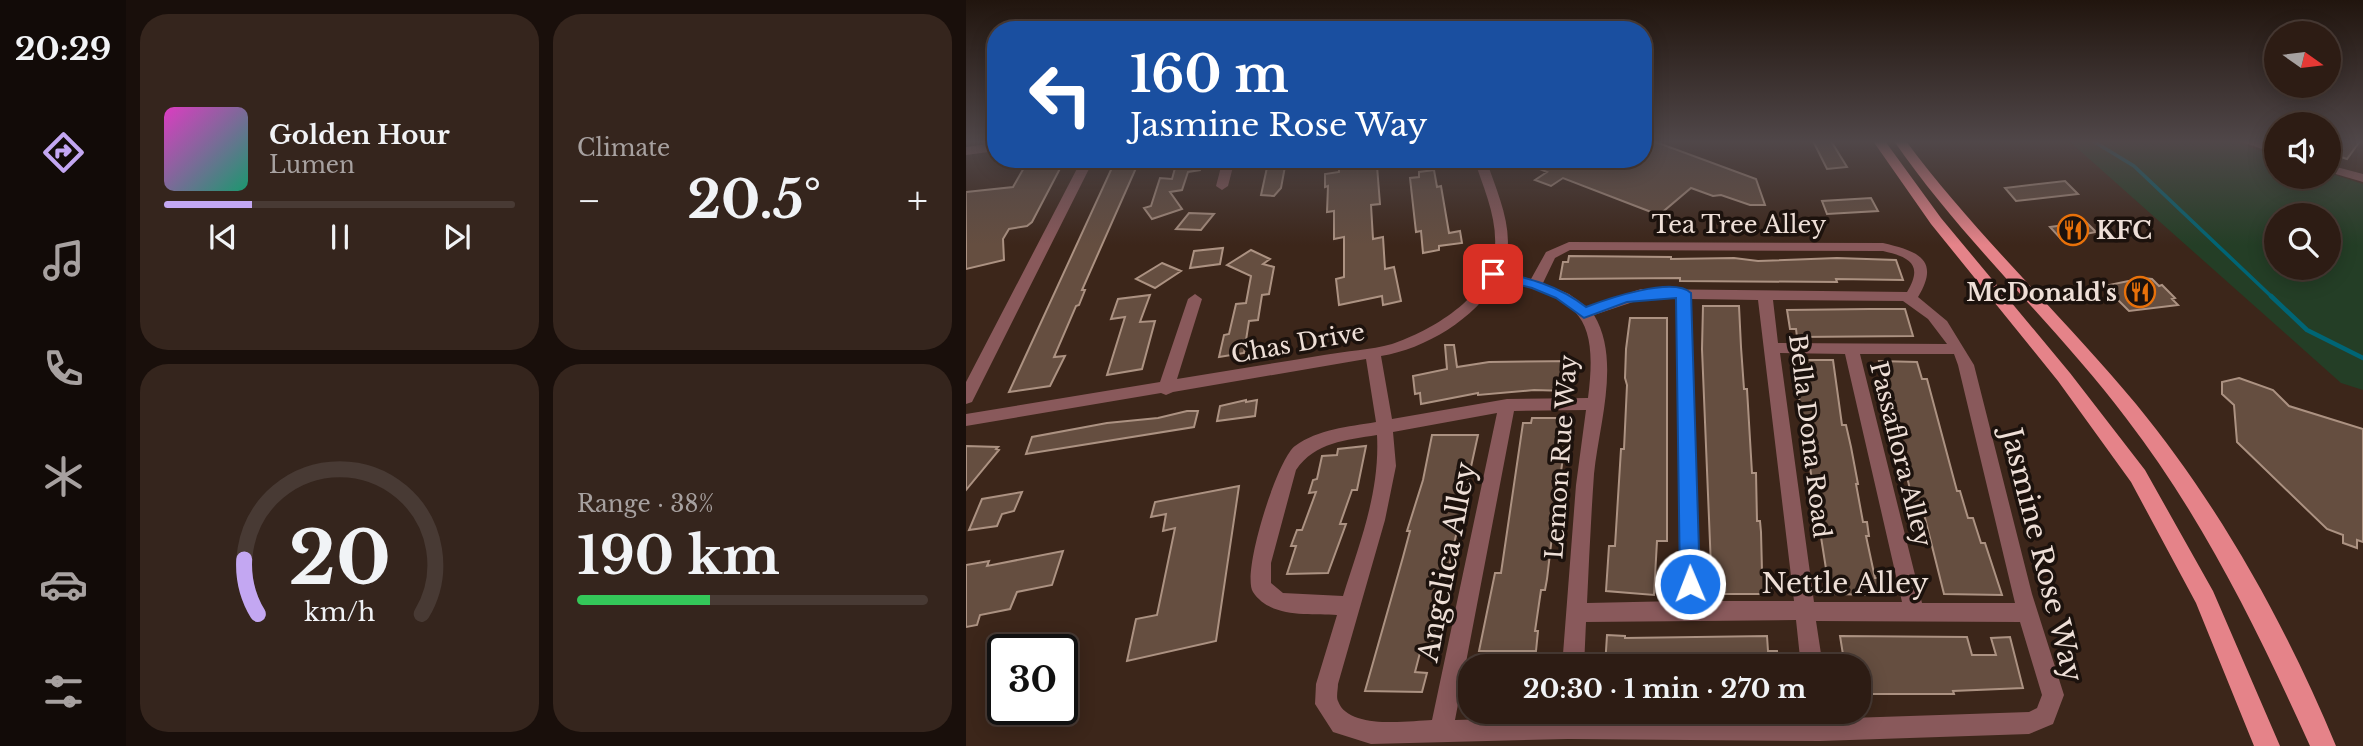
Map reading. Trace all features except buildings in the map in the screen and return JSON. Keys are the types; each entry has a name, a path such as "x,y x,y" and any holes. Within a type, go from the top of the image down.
{"main road":[{"path":"1904,176 1936,221 2064,377 2138,476 2205,598 2267,746"},
{"path":"1926,176 2041,304 2156,444 2210,525 2253,601 2323,746"}],"street":[{"path":"966,398 1079,176"},
{"path":"1222,186 1225,176"},
{"name":"Chas Drive","path":"966,420 1166,389 1394,349 1440,329 1466,309 1493,274 1501,250 1502,226 1486,176"},
{"name":"Tea Tree Alley","path":"1536,285 1548,257 1556,249 1569,246 1883,247 1906,252 1918,259 1922,277 1910,298"},
{"path":"1493,274 1536,285 1561,295 1584,313 1641,294 1888,295 1910,298"},
{"path":"1684,293 1690,610"},
{"name":"Bella Dona Road","path":"1765,296 1810,654"},
{"name":"Jasmine Rose Way","path":"1871,721 2029,723 2045,716 2053,695 2028,613 1966,365 1958,349 1929,309 1910,298"},
{"path":"1166,389 1195,299"},
{"name":"Lemon Rue Way","path":"1574,654 1587,460 1599,372 1594,327 1584,313"},
{"path":"1772,348 1958,349"},
{"name":"Passaflora Alley","path":"1851,348 1914,611"},
{"name":"Jasmine Rose Way","path":"1373,353 1385,425 1387,466 1376,520 1327,684 1325,704 1341,724 1371,733 1441,731 1522,724"},
{"path":"1351,606 1279,601 1261,587 1261,563 1288,468 1299,452 1326,438 1385,425 1507,405 1594,404"},
{"name":"Angelica Alley","path":"1441,731 1507,405"},
{"name":"Nettle Alley","path":"1577,613 1690,610 2028,613"}],"green space":[{"path":"2108,176 2264,176 2264,189 2341,189 2341,177 2363,184 2363,390 2341,383"}],"waterway":[{"path":"2144,176 2273,298"},
{"path":"2271,296 2307,330 2363,358"}],"place":[{"name":"KFC","path":"2073,230"},
{"name":"McDonald's","path":"2140,292"}],"route":[{"path":"1493,274 1536,285 1561,295 1584,313 1641,294 1684,293 1690,584"}]}
